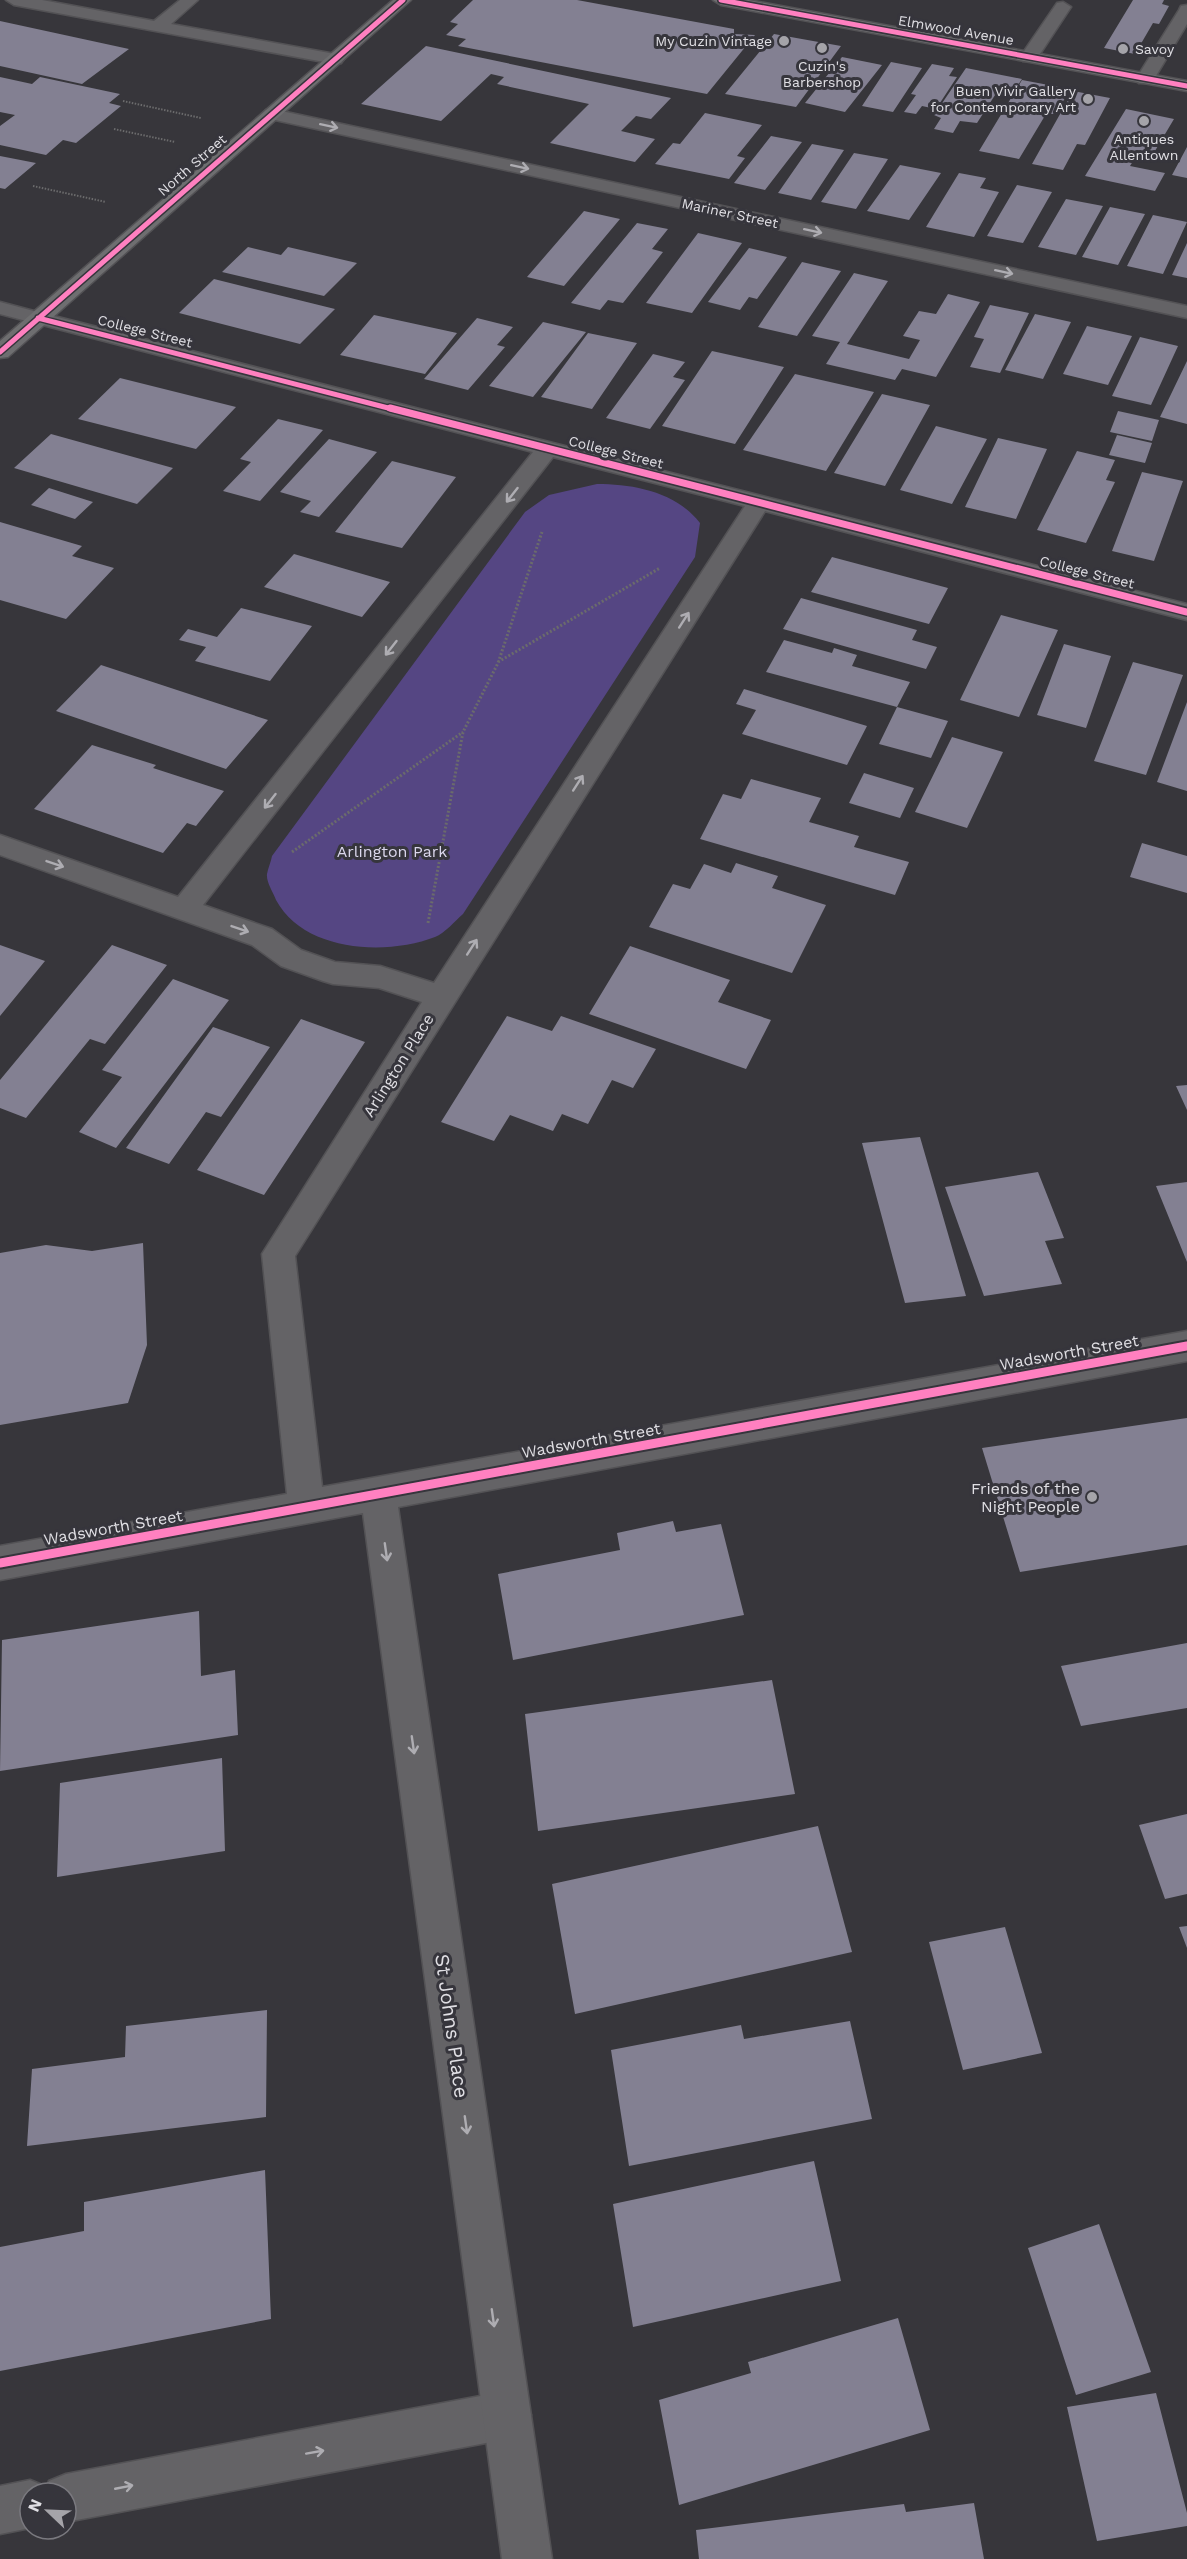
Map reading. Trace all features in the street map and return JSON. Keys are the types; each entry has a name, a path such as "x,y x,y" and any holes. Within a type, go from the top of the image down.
{"street":[{"path":"14,0 335,59"},
{"path":"156,27 190,0"},
{"name":"North Street","path":"0,351 403,0"},
{"name":"Elmwood Avenue","path":"721,0 1187,86"},
{"path":"1029,57 1063,7"},
{"path":"1145,78 1187,10"},
{"name":"Mariner Street","path":"272,114 1187,312"},
{"name":"College Street","path":"0,308 1187,612"},
{"path":"184,909 533,469 546,448"},
{"path":"441,997 759,502"},
{"name":"Arlington Place","path":"0,845 262,937 291,958 333,973 380,977 441,997 278,1254 306,1507"},
{"name":"Wadsworth Street","path":"0,1563 1187,1346"},
{"name":"St Johns Place","path":"378,1494 527,2559"},
{"path":"78,2496 507,2415"},
{"path":"0,2510 18,2506"}],"path":[{"path":"123,101 202,118"},
{"path":"114,129 185,144"},
{"path":"33,186 114,204"},
{"path":"426,933 463,732 498,663 545,524"},
{"path":"498,663 669,563"},
{"path":"288,855 463,732"}],"green space":[{"name":"Arlington Park","path":"597,484 640,488 667,497 690,512 700,523 695,557 463,914 435,937 393,947 348,945 326,940 306,930 289,917 276,900 270,887 267,874 272,856 525,512 549,495"}],"building":[{"path":"473,0 577,0 734,29 734,34 755,35 707,94 458,46 466,39 446,35 458,24 450,22"},
{"path":"1133,0 1164,0 1162,4 1169,6 1159,24 1153,23 1135,54 1104,48"},
{"path":"0,21 129,49 82,84 0,66"},
{"path":"774,34 841,46 796,107 725,94"},
{"path":"426,46 671,98 651,119 636,116 621,131 655,139 635,162 550,143 589,104 497,84 504,77 491,74 441,121 361,104"},
{"path":"842,57 882,65 845,112 805,103"},
{"path":"891,62 922,68 893,112 862,106"},
{"path":"932,64 954,68 949,76 957,77 936,109 922,106 916,114 904,112 916,95 911,94"},
{"path":"966,68 1022,79 1012,94 997,92 977,123 960,121 953,133 934,129 941,118 934,115"},
{"path":"0,77 32,84 40,77 120,94 109,103 121,106 76,143 63,140 46,155 0,145 0,126 15,115 0,112"},
{"path":"1022,80 1070,89 1056,114 1046,114 1019,159 979,151"},
{"path":"1073,91 1110,98 1085,145 1077,144 1063,170 1032,164"},
{"path":"1126,109 1174,119 1149,161 1135,158 1130,166 1165,173 1155,191 1085,176"},
{"path":"705,113 762,125 737,156 745,158 729,179 655,164 673,143 680,144"},
{"path":"771,136 802,142 765,190 734,183"},
{"path":"812,144 844,150 811,200 778,193"},
{"path":"1187,147 1187,178 1172,175"},
{"path":"854,153 888,159 856,209 821,202"},
{"path":"0,156 36,163 5,189 0,188"},
{"path":"900,165 941,173 909,220 867,211"},
{"path":"959,173 986,178 980,188 999,192 974,237 926,227"},
{"path":"1017,185 1052,192 1023,243 987,236"},
{"path":"1066,199 1103,206 1076,255 1038,247"},
{"path":"1110,207 1145,214 1118,265 1082,257"},
{"path":"584,211 620,219 564,286 527,277"},
{"path":"1153,215 1187,222 1163,274 1127,266"},
{"path":"637,223 668,229 652,249 663,252 623,303 608,300 600,310 571,303"},
{"path":"698,233 742,243 692,313 646,303"},
{"path":"1187,243 1187,278 1172,275"},
{"path":"248,247 281,255 288,247 357,263 324,296 222,272"},
{"path":"749,248 787,257 757,299 749,297 740,310 708,302"},
{"path":"802,262 841,271 797,336 758,327"},
{"path":"854,273 888,281 847,344 909,359 920,340 903,336 919,311 936,314 948,294 980,302 936,377 902,369 895,380 826,364 840,342 812,336"},
{"path":"214,279 335,309 300,344 179,313"},
{"path":"990,305 1029,313 1000,373 970,367 984,339 974,337"},
{"path":"1035,314 1071,322 1043,379 1005,370"},
{"path":"374,315 457,333 425,374 340,355"},
{"path":"477,318 513,327 497,345 505,347 468,390 424,379"},
{"path":"543,322 586,332 533,397 489,386"},
{"path":"1087,326 1132,336 1108,385 1063,374"},
{"path":"588,333 637,343 592,409 541,397"},
{"path":"1140,337 1178,346 1151,405 1112,396"},
{"path":"712,351 784,367 735,444 662,426"},
{"path":"653,354 685,362 673,377 685,380 650,429 606,418"},
{"path":"1187,361 1187,424 1160,417"},
{"path":"795,374 874,392 826,471 743,450"},
{"path":"120,378 236,407 196,449 78,419"},
{"path":"882,394 930,405 885,486 834,473"},
{"path":"1118,411 1159,420 1152,441 1110,432"},
{"path":"278,419 323,430 260,501 223,491 251,462 240,459"},
{"path":"936,426 987,439 952,504 900,490"},
{"path":"51,434 173,468 137,504 14,468"},
{"path":"1117,435 1152,443 1145,463 1109,455"},
{"path":"998,438 1047,449 1016,519 965,507"},
{"path":"329,439 377,452 319,517 300,512 311,501 280,492"},
{"path":"1077,451 1115,460 1106,480 1115,482 1086,543 1037,530"},
{"path":"392,461 456,477 402,548 335,532"},
{"path":"1142,472 1183,481 1154,561 1112,551"},
{"path":"49,488 93,502 75,519 31,505"},
{"path":"0,522 82,546 72,556 114,568 66,619 0,600"},
{"path":"294,554 390,582 362,617 264,587"},
{"path":"832,557 948,588 929,624 811,592"},
{"path":"801,598 917,630 912,640 937,647 926,669 783,629"},
{"path":"241,608 312,626 270,681 195,661 206,647 179,640 188,629 217,637"},
{"path":"1001,615 1058,630 1019,717 960,700"},
{"path":"784,640 832,653 834,648 857,655 852,666 910,682 897,707 766,672"},
{"path":"1064,644 1111,656 1086,728 1037,715"},
{"path":"1133,662 1183,675 1146,775 1094,761"},
{"path":"101,665 268,720 226,769 56,711"},
{"path":"744,689 867,726 847,765 742,734 756,710 736,704"},
{"path":"1187,702 1187,791 1157,782"},
{"path":"897,707 948,721 931,758 879,744"},
{"path":"952,737 1003,752 967,828 915,812"},
{"path":"92,745 156,765 153,768 224,791 196,826 187,823 163,853 34,809"},
{"path":"864,773 914,788 900,818 849,803"},
{"path":"751,779 821,798 809,822 859,836 854,847 909,862 895,895 700,839 723,794 741,799"},
{"path":"1142,843 1187,856 1187,893 1130,877"},
{"path":"736,863 778,876 772,888 826,905 792,973 649,927 673,884 690,889 704,864 731,873"},
{"path":"0,945 45,961 0,1016"},
{"path":"112,945 167,965 105,1044 90,1039 26,1118 0,1108 0,1080"},
{"path":"630,946 730,980 718,1002 771,1020 746,1069 589,1014"},
{"path":"173,979 229,1000 116,1148 79,1132 122,1077 102,1070"},
{"path":"507,1016 552,1031 561,1016 656,1049 633,1088 612,1080 588,1124 562,1114 553,1131 510,1115 494,1141 441,1122"},
{"path":"301,1019 365,1042 264,1195 197,1170"},
{"path":"213,1027 270,1047 221,1117 206,1112 169,1164 126,1148"},
{"path":"1187,1085 1187,1110 1176,1086"},
{"path":"920,1137 966,1296 905,1303 862,1143"},
{"path":"1038,1172 1064,1238 1045,1241 1062,1284 984,1296 945,1187"},
{"path":"1187,1182 1187,1262 1156,1186"},
{"path":"143,1243 147,1345 128,1403 0,1425 0,1253 46,1245 92,1251"},
{"name":"Friends of the Night People","path":"1187,1418 1187,1545 1020,1572 982,1448"},
{"path":"673,1521 676,1532 721,1524 744,1615 513,1660 498,1574 620,1550 617,1533"},
{"path":"199,1611 201,1676 235,1670 238,1735 0,1771 2,1640"},
{"path":"1187,1643 1187,1708 1081,1726 1061,1666"},
{"path":"772,1680 795,1794 538,1831 525,1714"},
{"path":"222,1758 225,1851 57,1877 60,1783"},
{"path":"1187,1814 1187,1894 1165,1899 1139,1825"},
{"path":"818,1826 852,1952 575,2014 552,1884"},
{"path":"1187,1926 1187,1948 1179,1927"},
{"path":"1005,1927 1042,2053 963,2070 929,1942"},
{"path":"267,2010 266,2117 27,2146 32,2069 125,2057 126,2026"},
{"path":"850,2021 872,2119 629,2166 611,2050 741,2025 744,2039"},
{"path":"814,2161 841,2281 633,2327 613,2204"},
{"path":"265,2170 271,2319 0,2371 0,2247 84,2231 84,2202"},
{"path":"1099,2224 1151,2372 1076,2395 1028,2248"},
{"path":"898,2318 930,2430 679,2505 659,2400 751,2373 748,2362"},
{"path":"1156,2393 1187,2513 1187,2526 1097,2541 1067,2407"},
{"path":"974,2503 984,2559 699,2559 696,2530 904,2504 906,2512"}],"cycle path":[{"path":"0,352 403,0"},
{"path":"721,0 1187,86"},
{"path":"38,318 1187,612"},
{"path":"0,1563 1187,1346"}],"place":[{"name":"My Cuzin Vintage","path":"784,41"},
{"name":"Cuzin's Barbershop","path":"822,48"},
{"name":"Savoy","path":"1123,49"},
{"name":"Buen Vivir Gallery for Contemporary Art","path":"1088,99"},
{"name":"Antiques Allentown","path":"1144,121"},
{"name":"Friends of the Night People","path":"1092,1497"}]}
